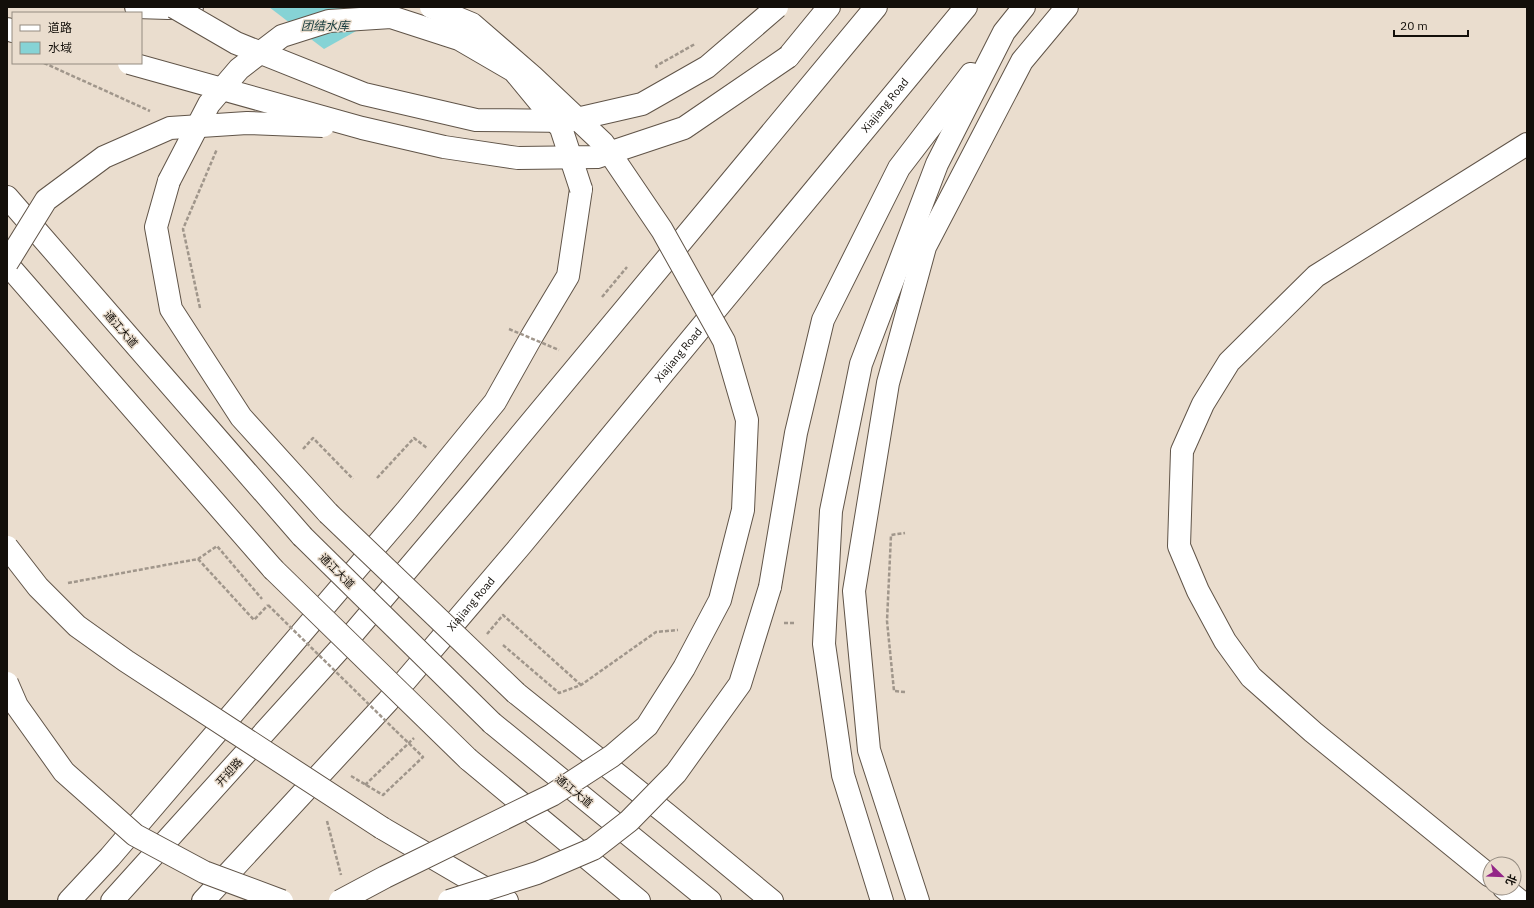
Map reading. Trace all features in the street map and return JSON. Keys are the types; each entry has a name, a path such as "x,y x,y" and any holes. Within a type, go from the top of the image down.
{"main road":[{"path":"136,7 192,7"},
{"path":"174,7 236,43 364,94 476,120 568,121 642,104 707,67 777,7"},
{"path":"340,901 552,794 612,756 647,726 684,668 720,600 743,510 747,420 745,413 724,341 662,230 603,143 532,76 472,24 431,7"},
{"path":"133,64 362,128 444,147 518,158 597,157 684,128 788,56 830,7"},
{"name":"开迎路","path":"112,901 345,643 474,491 876,7"},
{"name":"Xiajiang Road","path":"203,901 388,702 521,545 966,7"},
{"path":"449,901 537,873 593,849 629,821 676,773 740,684 770,587 796,432 823,320 899,168 1024,7"},
{"path":"918,901 869,750 854,591 887,391 925,247 1022,61 1067,7"},
{"path":"69,901 120,845 406,511 495,402 568,276 581,189 561,128 514,72 459,39 391,17 330,21 282,36 239,69 209,104 169,181 156,227 171,309 241,417 328,513 516,692 772,901"},
{"path":"882,901 843,775 824,644 831,511 861,364 937,164 1004,32"},
{"path":"362,128 247,122 170,128 104,156 46,200 7,264 273,569 468,760 639,901"},
{"path":"1482,869 1313,732 1251,677 1233,653 1198,591 1179,546 1182,451 1203,404 1229,362 1316,276 1527,144"},
{"name":"通江大道","path":"7,197 302,536 492,723 710,901"},
{"path":"7,547 38,587 77,626 126,661 382,828 507,901"},
{"path":"7,683 17,706 64,772 135,835 204,872 282,901"}],"path":[{"path":"656,66 696,43"},
{"path":"46,64 157,114"},
{"path":"201,313 183,229 220,142"},
{"path":"508,329 559,350"},
{"path":"308,454 303,448 313,438 353,479"},
{"path":"377,478 414,438 427,448"},
{"path":"904,692 894,691 887,621 892,535 905,533"},
{"path":"66,584 198,559 217,546 262,599"},
{"path":"198,559 254,620 268,605 395,730"},
{"path":"485,636 503,615 581,684"},
{"path":"503,645 559,693"},
{"path":"365,784 414,738"}],"water":[{"name":"团结水库","path":"269,7 399,7 324,49"}]}
